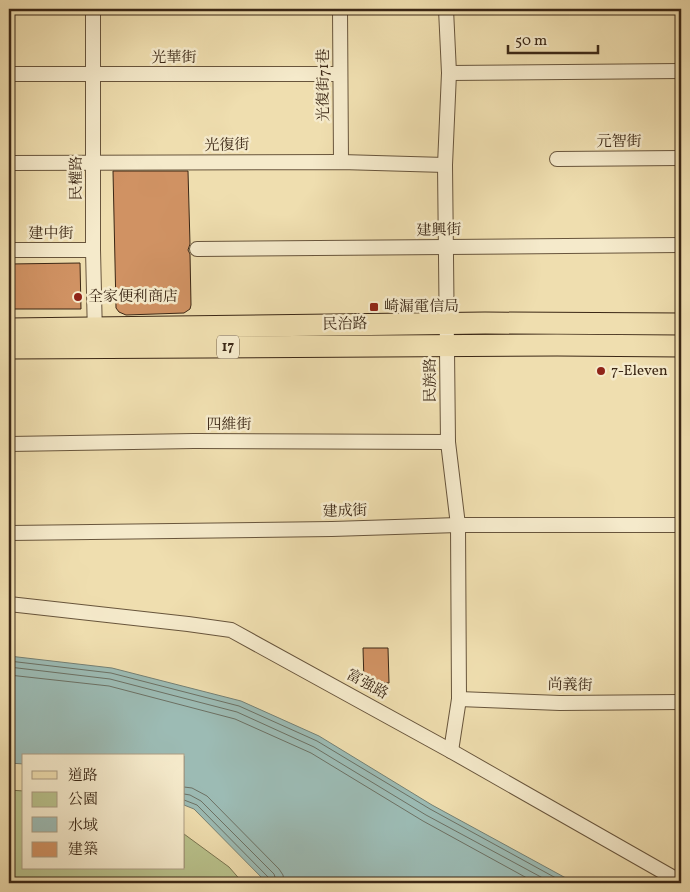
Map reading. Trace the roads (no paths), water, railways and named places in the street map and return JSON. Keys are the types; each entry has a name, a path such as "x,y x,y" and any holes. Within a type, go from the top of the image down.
{"main road":[{"name":"民治路","path":"9,348 95,338 447,324 681,324"},
{"name":"民治路","path":"9,329 95,338 448,346 681,346"}],"street":[{"name":"民權路","path":"93,9 95,338"},
{"name":"光復街71巷","path":"340,9 341,162"},
{"name":"民族路","path":"446,9 449,72 445,164 448,442 458,525 459,699 451,751"},
{"path":"449,72 681,70"},
{"name":"光華街","path":"9,74 340,74"},
{"name":"元智街","path":"557,159 681,158"},
{"name":"光復街","path":"9,163 341,162 445,164"},
{"name":"建興街","path":"197,249 681,245"},
{"name":"建中街","path":"9,250 93,250"},
{"name":"四維街","path":"9,444 194,441 448,442"},
{"name":"建成街","path":"9,533 332,529 458,525 681,525"},
{"name":"富強路","path":"9,604 231,630 451,751 681,882"},
{"name":"尚義街","path":"459,699 560,703 681,702"}],"water":[{"path":"9,656 112,668 241,701 319,736 432,805 575,883 267,883 194,809 185,805 185,754 22,754 22,764 9,763"}],"place":[{"name":"全家便利商店","path":"78,297"},
{"name":"崎漏電信局","path":"374,307"},
{"name":"7-Eleven","path":"601,371"}]}
